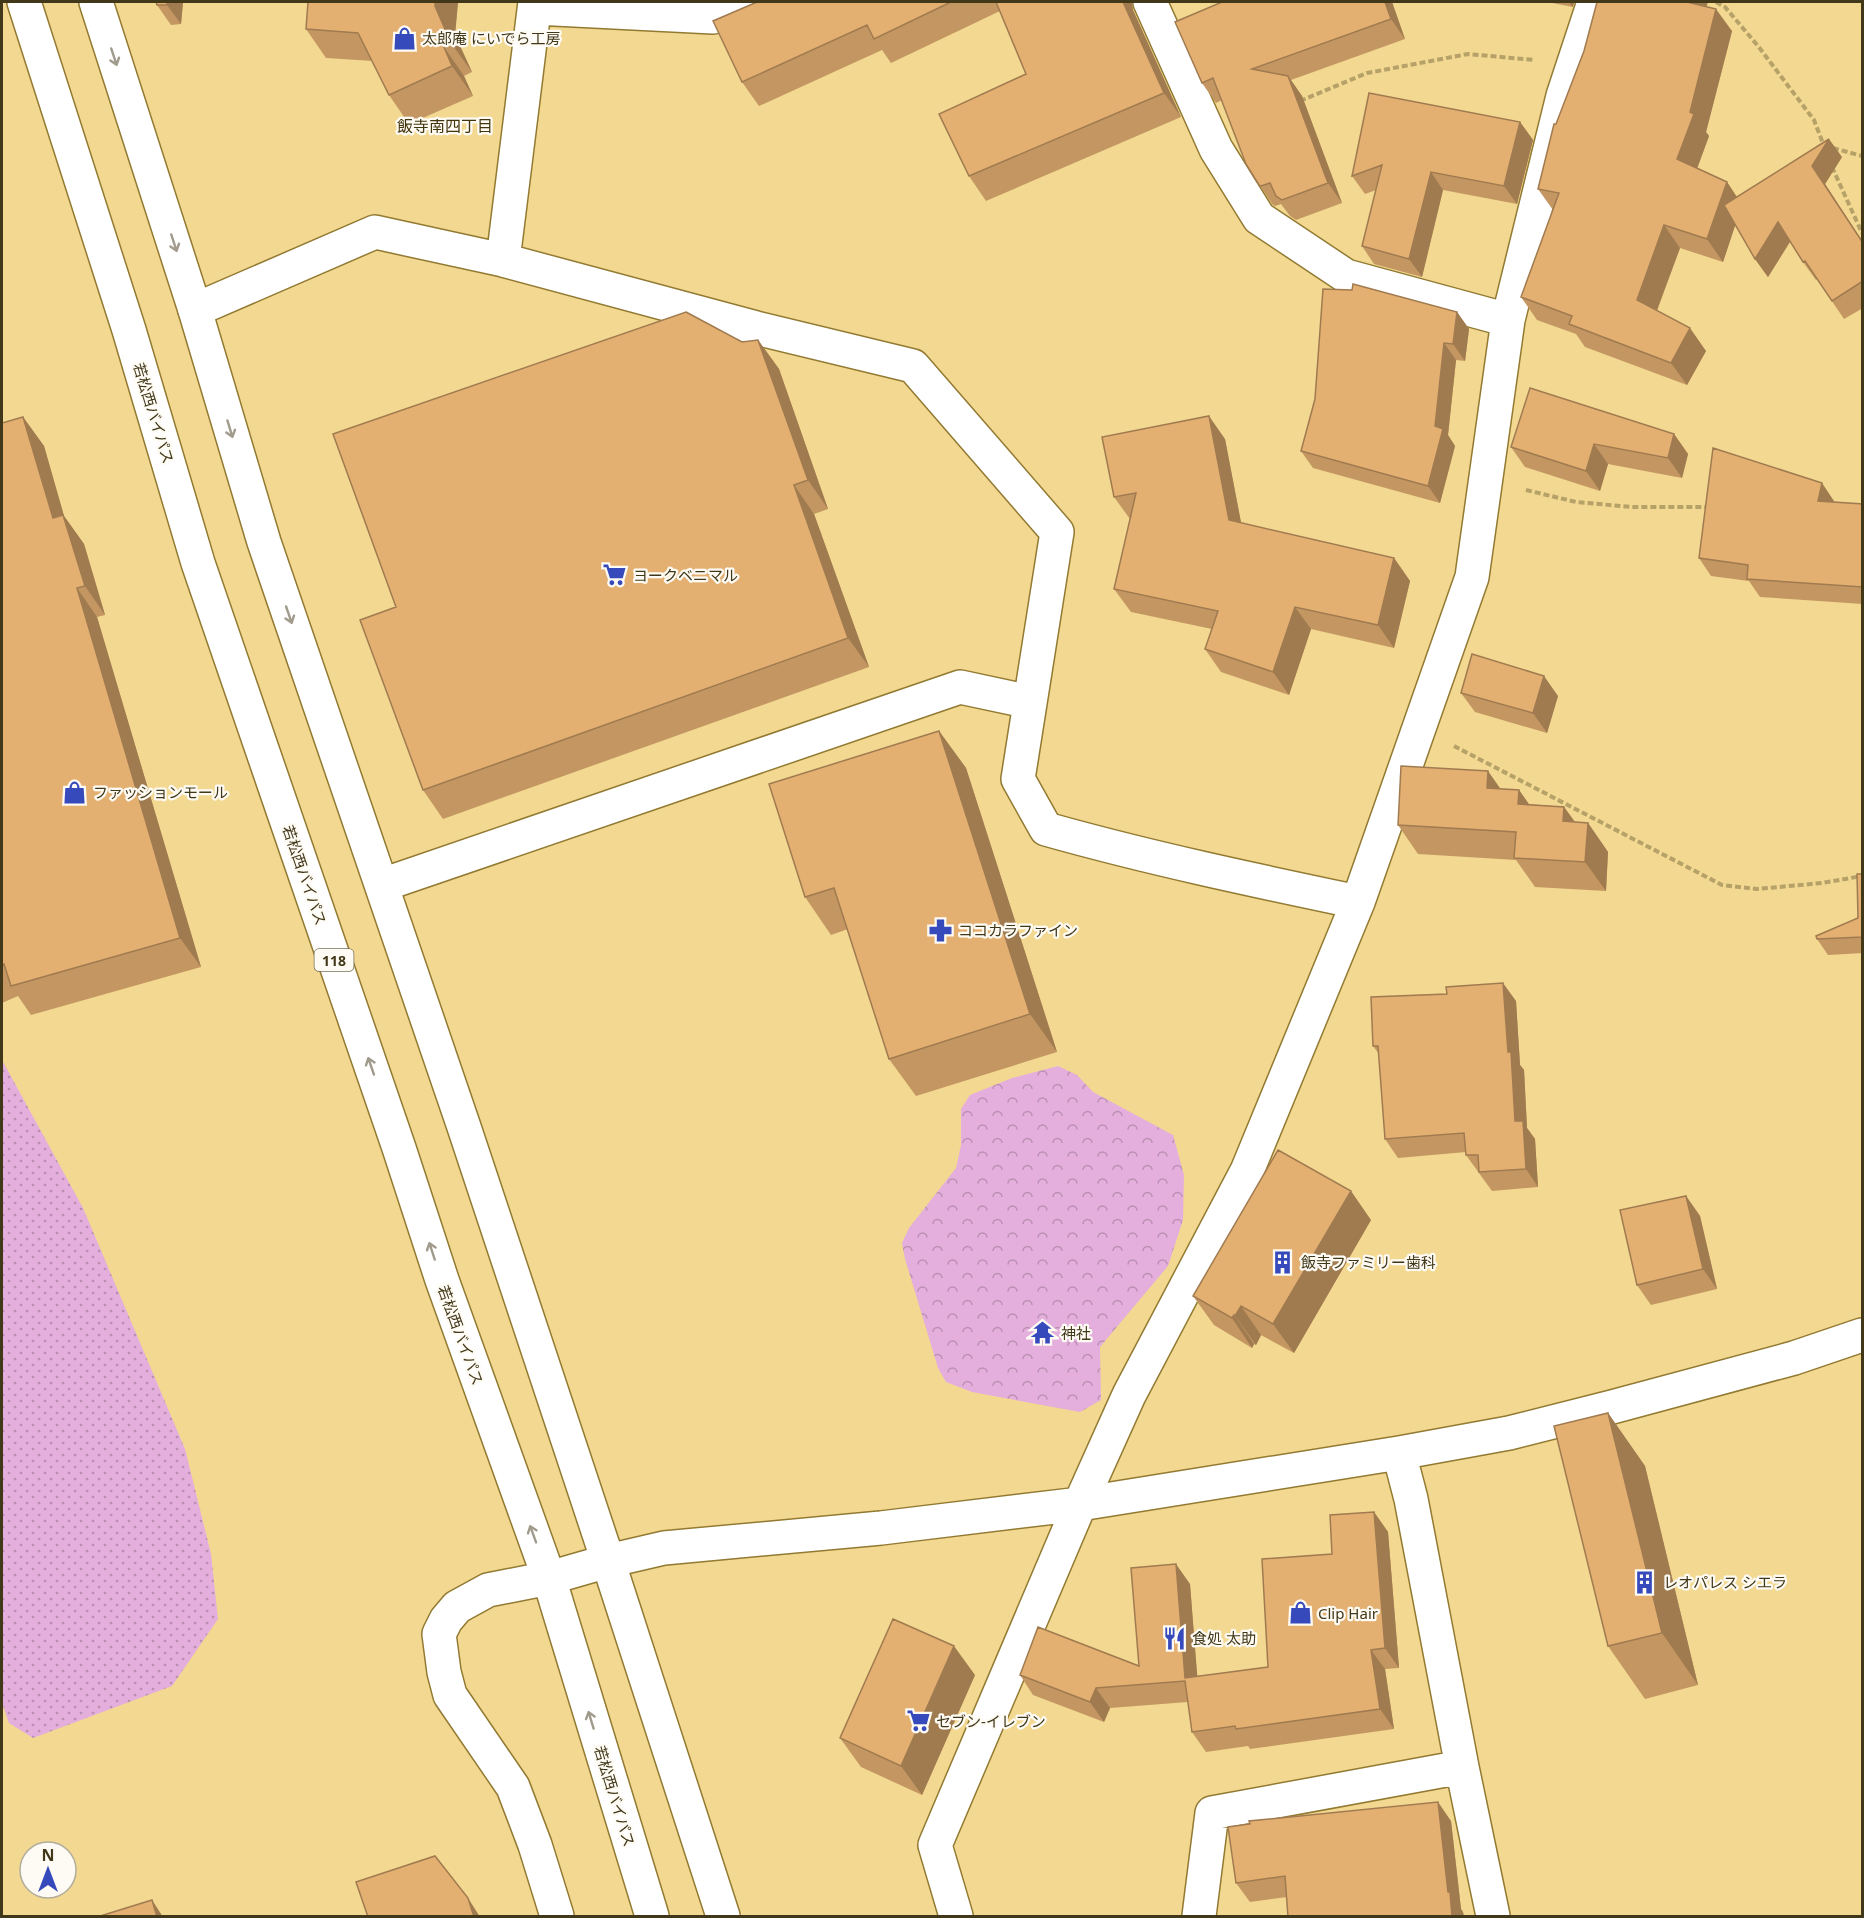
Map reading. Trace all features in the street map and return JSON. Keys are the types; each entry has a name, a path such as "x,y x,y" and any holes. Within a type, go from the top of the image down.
{"main road":[{"name":"若松西バイパス","path":"24,2 129,330 198,563 399,1148 442,1280 549,1578 652,1917"},
{"path":"96,2 195,310 264,542 382,885 608,1561 723,1917"},
{"path":"503,260 535,4 709,10 748,2"},
{"path":"1150,2 1216,149 1259,218 1346,276 1508,320"},
{"path":"956,1917 934,1845 1129,1395 1246,1171 1358,902 1473,577 1508,320 1563,96 1594,2"},
{"path":"195,310 375,232 503,260 756,328 913,366 1057,532 1018,779 1046,829 1113,848 1358,902"},
{"path":"382,885 960,687 1030,702"},
{"path":"557,1917 535,1845 513,1787 450,1695 444,1672 439,1634 446,1620 457,1606 488,1590 549,1578 664,1548 881,1528 1080,1504 1509,1433 1794,1358 1863,1335"},
{"path":"1399,1453 1412,1499 1462,1767 1493,1917"},
{"path":"1199,1917 1212,1813 1462,1767"}],"path":[{"path":"1716,2 1725,7 1745,30 1814,120 1827,154"},
{"path":"1298,102 1367,73 1468,54 1527,58 1572,70"},
{"path":"1824,145 1863,156"},
{"path":"1831,164 1863,233"},
{"path":"1485,480 1576,502 1632,507 1713,507"},
{"path":"1420,729 1722,885 1757,889 1863,876"}],"green space":[{"path":"2,1060 83,1208 185,1449 211,1554 218,1619 172,1686 33,1738 9,1723 2,1703"},
{"path":"1058,1066 1077,1075 1093,1092 1173,1135 1184,1175 1183,1220 1168,1266 1100,1347 1101,1400 1080,1412 972,1392 946,1382 938,1368 902,1243 909,1228 956,1168 961,1145 961,1109 970,1095 1012,1078"}],"building":[{"path":"156,2 167,2 167,5 157,5"},
{"path":"308,2 435,2 451,43 444,47 452,66 389,95 358,33 306,29"},
{"path":"757,2 951,2 874,39 867,25 742,82 713,21"},
{"path":"996,2 1123,2 1164,93 969,176 939,114 1026,74"},
{"path":"1222,2 1385,2 1391,19 1252,69 1288,76 1328,183 1282,200 1276,196 1270,183 1259,185 1246,164 1213,78 1202,83 1175,22"},
{"path":"1597,2 1687,2 1716,9 1690,112 1694,114 1677,159 1727,182 1707,239 1664,225 1637,300 1690,328 1671,363 1569,324 1572,316 1521,297 1559,193 1538,189 1554,124 1556,124 1584,51"},
{"path":"1369,93 1520,122 1504,186 1431,172 1409,259 1362,246 1382,165 1352,176"},
{"path":"1829,139 1812,166 1863,243 1863,281 1832,301 1805,261 1803,262 1778,222 1755,259 1724,205"},
{"path":"1353,284 1457,312 1453,344 1444,343 1435,426 1443,429 1428,486 1301,451 1315,399 1323,289 1352,290"},
{"name":"ヨークベニマル","path":"686,312 742,342 758,340 808,480 794,485 848,638 423,790 360,620 396,607 333,434"},
{"path":"1530,388 1674,434 1668,458 1594,444 1586,471 1511,447"},
{"path":"1209,416 1229,520 1394,558 1378,625 1295,607 1273,672 1205,649 1218,611 1114,589 1136,493 1114,497 1102,437"},
{"name":"ファッションモール","path":"23,417 53,518 63,515 85,586 77,588 180,938 11,986 4,964 2,965 2,423"},
{"path":"1713,448 1822,483 1818,501 1863,504 1863,587 1747,579 1748,565 1699,558"},
{"path":"1472,654 1544,676 1533,713 1461,693"},
{"name":"ココカラファイン","path":"939,731 1030,1014 889,1059 834,888 805,897 769,784"},
{"path":"1401,766 1488,771 1487,788 1519,790 1518,804 1564,807 1563,821 1588,823 1585,862 1514,858 1516,832 1398,825"},
{"path":"1857,874 1863,874 1863,937 1817,939 1816,936 1858,918"},
{"path":"1503,983 1508,1052 1511,1052 1515,1121 1523,1121 1526,1169 1479,1172 1478,1155 1466,1155 1464,1133 1385,1139 1378,1046 1373,1046 1371,997 1447,994 1446,987"},
{"path":"1278,1150 1351,1191 1273,1324 1241,1306 1232,1318 1193,1296"},
{"path":"1686,1196 1703,1269 1637,1285 1620,1210"},
{"path":"1608,1413 1662,1633 1608,1646 1554,1426"},
{"path":"1374,1512 1385,1648 1371,1650 1380,1709 1236,1729 1235,1726 1192,1732 1185,1681 1096,1688 1090,1702 1020,1675 1038,1627 1139,1666 1131,1568 1176,1564 1185,1678 1268,1667 1262,1559 1332,1554 1330,1515"},
{"path":"893,1619 954,1646 901,1766 840,1738"},
{"path":"1438,1802 1452,1917 1288,1917 1285,1876 1236,1883 1228,1827 1250,1824 1249,1821"},
{"path":"435,1856 468,1898 474,1917 368,1917 356,1882"},
{"path":"152,1900 157,1917 97,1917"}],"place":[{"name":"太郎庵 にいでら工房","path":"404,38"},
{"name":"ヨークベニマル","path":"615,575"},
{"name":"ファッションモール","path":"75,792"},
{"name":"ココカラファイン","path":"940,930"},
{"name":"飯寺ファミリー歯科","path":"1283,1262"},
{"name":"神社","path":"1043,1333"},
{"name":"レオパレス シエラ","path":"1645,1582"},
{"name":"Clip Hair","path":"1300,1613"},
{"name":"食処 太助","path":"1174,1638"},
{"name":"セブン-イレブン","path":"918,1721"}],"district":[{"name":"飯寺南四丁目","path":"445,126"}]}
